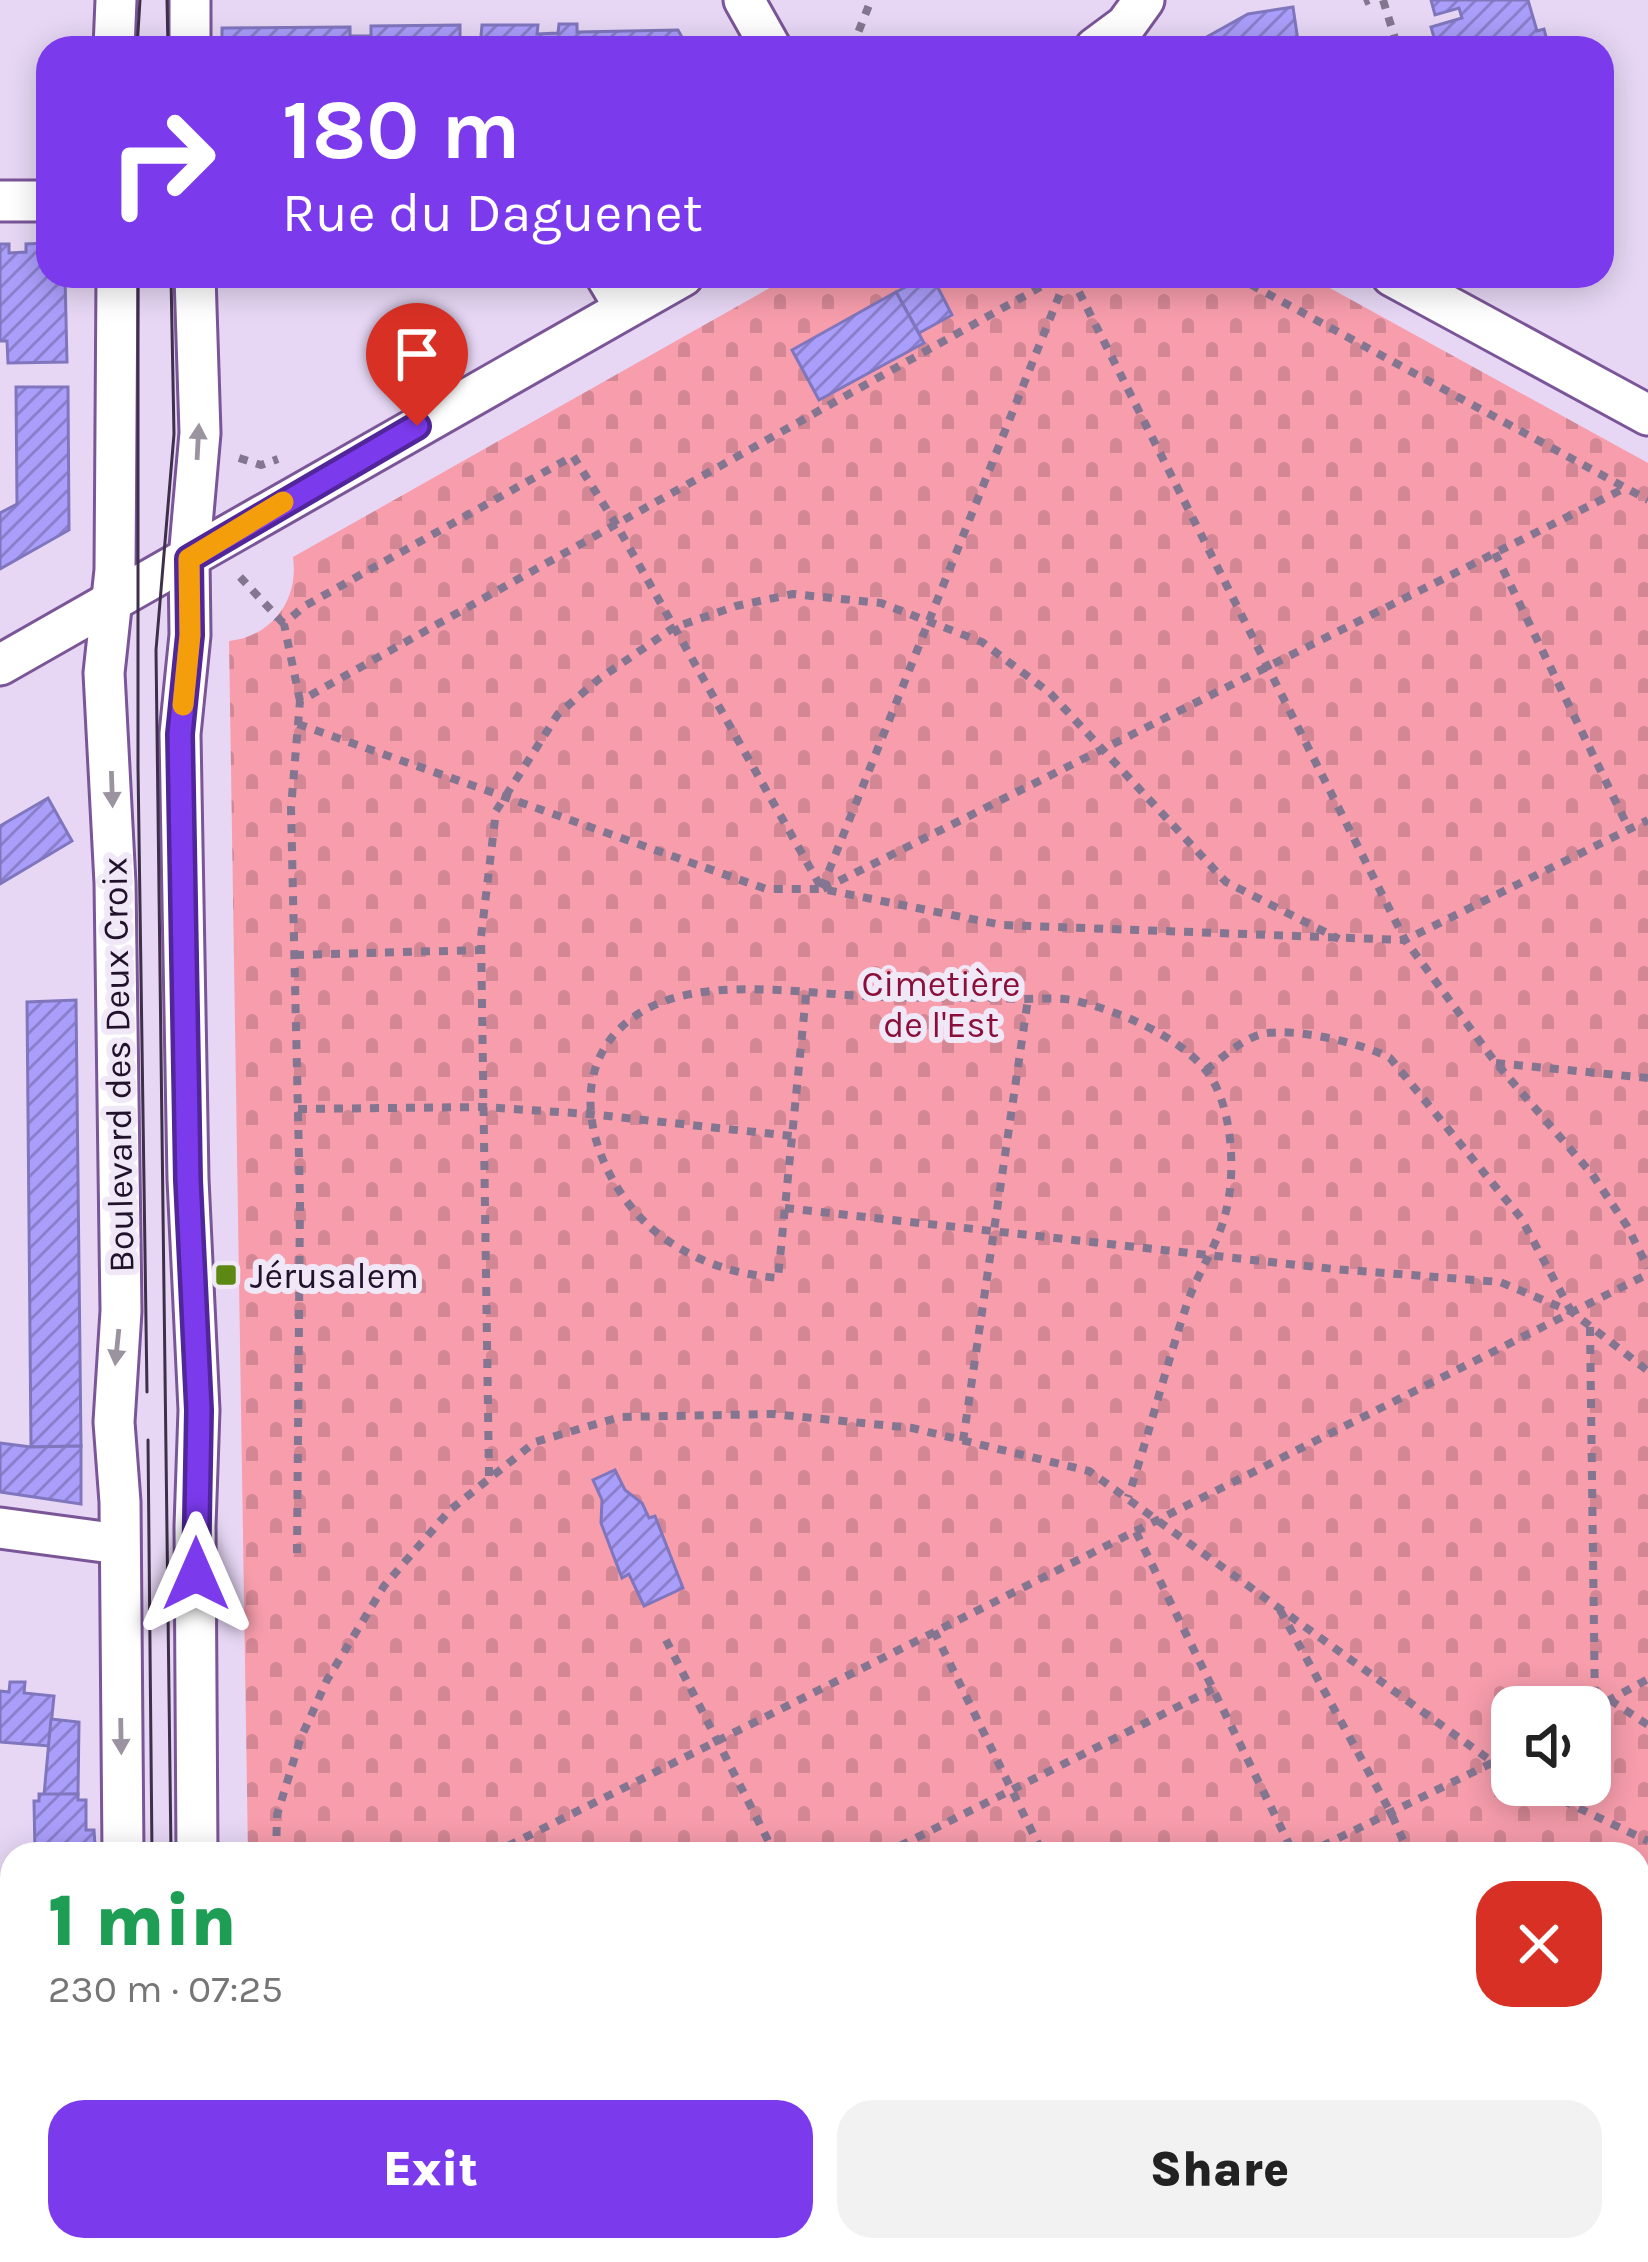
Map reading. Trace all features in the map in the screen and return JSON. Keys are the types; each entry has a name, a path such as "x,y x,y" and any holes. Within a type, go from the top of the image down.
{"street":[{"path":"115,36 116,0"},
{"path":"190,0 190,36"},
{"path":"743,0 764,36"},
{"path":"1111,36 1144,0"},
{"path":"0,201 36,200"},
{"name":"Boulevard des Deux Croix","path":"116,288 112,601 104,673 116,883 122,1311 114,1422 120,1502 123,1842"},
{"name":"Boulevard des Deux Croix","path":"195,288 200,433 173,568 190,635 180,734 188,1180 199,1410 197,1842"},
{"path":"1414,288 1648,415"},
{"path":"0,664 173,568 616,292"},
{"path":"0,1528 119,1544"}],"path":[{"path":"857,36 872,0"},
{"path":"1383,0 1394,36"},
{"path":"300,701 1044,288"},
{"path":"822,890 1061,288"},
{"path":"515,1842 1648,1271 1627,1226 1592,1174 1496,1063 1406,940 1072,288"},
{"path":"1257,288 1648,500"},
{"path":"284,624 303,607 573,456 822,890"},
{"path":"822,890 1625,488"},
{"path":"1495,553 1629,829"},
{"path":"240,577 284,624 300,701 291,808 298,1109 296,1553"},
{"path":"489,1477 481,950 496,812 558,714 673,628 736,606 793,594 881,602 982,642 1050,693 1226,882 1340,939"},
{"path":"298,724 766,889 822,890 1002,925 1406,940 1647,821"},
{"path":"295,955 481,950"},
{"path":"806,994 778,1278 731,1273 664,1239 628,1208 605,1165 589,1114 589,1083 604,1053 626,1022 658,1001 731,988 1074,1000 1172,1039 1206,1070 1219,1095 1234,1155 1226,1215 1187,1304 1127,1497"},
{"path":"963,1441 1028,999"},
{"path":"1206,1070 1262,1034 1366,1045 1390,1058 1521,1218 1572,1312"},
{"path":"1496,1063 1648,1078"},
{"path":"298,1109 483,1107 792,1136"},
{"path":"785,1208 1500,1282 1572,1312 1648,1371"},
{"path":"1590,1327 1592,1686"},
{"path":"277,1842 277,1815 301,1740 328,1680 383,1586 451,1510 535,1442 620,1417 772,1414 912,1428 1089,1471 1491,1759"},
{"path":"1136,1532 1288,1842"},
{"path":"1276,1604 1404,1842"},
{"path":"934,1631 1037,1842"},
{"path":"666,1640 769,1842"},
{"path":"1611,1699 1648,1679"},
{"path":"908,1842 1213,1689"},
{"path":"1611,1701 1648,1725"},
{"path":"1331,1842 1491,1764"},
{"path":"1574,1806 1648,1841"}],"green space":[{"name":"Cimetière de l'Est","path":"770,288 1330,288 1648,463 1648,1842 248,1842 229,641 245,638 270,623 292,587 293,557"}],"building":[{"path":"1431,0 1528,0 1537,31 1544,29 1546,36 1434,36 1431,27 1462,18 1459,8 1435,15"},
{"path":"1293,7 1297,36 1209,36 1248,14"},
{"path":"559,24 577,24 577,32 678,30 681,36 481,36 482,25 538,25 537,34 558,33"},
{"path":"460,25 460,36 371,36 371,26"},
{"path":"350,27 350,36 222,36 222,28"},
{"path":"0,244 9,244 9,253 26,252 26,244 36,244 36,288 65,288 67,362 8,363 7,341 0,341"},
{"path":"938,288 952,315 919,333 896,292"},
{"path":"896,292 924,343 819,400 792,350"},
{"path":"16,387 68,387 69,530 0,569 0,513 17,504"},
{"path":"48,798 72,841 0,884 0,826"},
{"path":"76,1000 81,1446 31,1447 27,1002"},
{"path":"0,1443 81,1446 81,1504 0,1492"},
{"path":"615,1470 649,1518 655,1516 683,1588 644,1606 629,1574 622,1578 601,1523 602,1500 593,1480"},
{"path":"10,1682 25,1682 24,1693 54,1696 49,1746 0,1742 0,1691 9,1692"},
{"path":"51,1719 79,1722 78,1794 44,1795"},
{"path":"39,1794 78,1794 78,1800 86,1800 86,1830 94,1830 95,1842 35,1842 34,1801 39,1801"}],"tram line":[{"path":"138,36 140,0"},
{"path":"167,0 168,36"},
{"path":"138,288 138,767 147,1392"},
{"path":"171,288 174,434 156,650 171,1842"},
{"path":"148,1440 152,1842"}],"slow traffic":[{"path":"183,705 190,635 189,559 283,502"}],"place":[{"name":"Jérusalem","path":"226,1275"}],"route":[{"path":"196,1574 199,1410 188,1180 180,734 190,635 189,559 417,426"}]}
